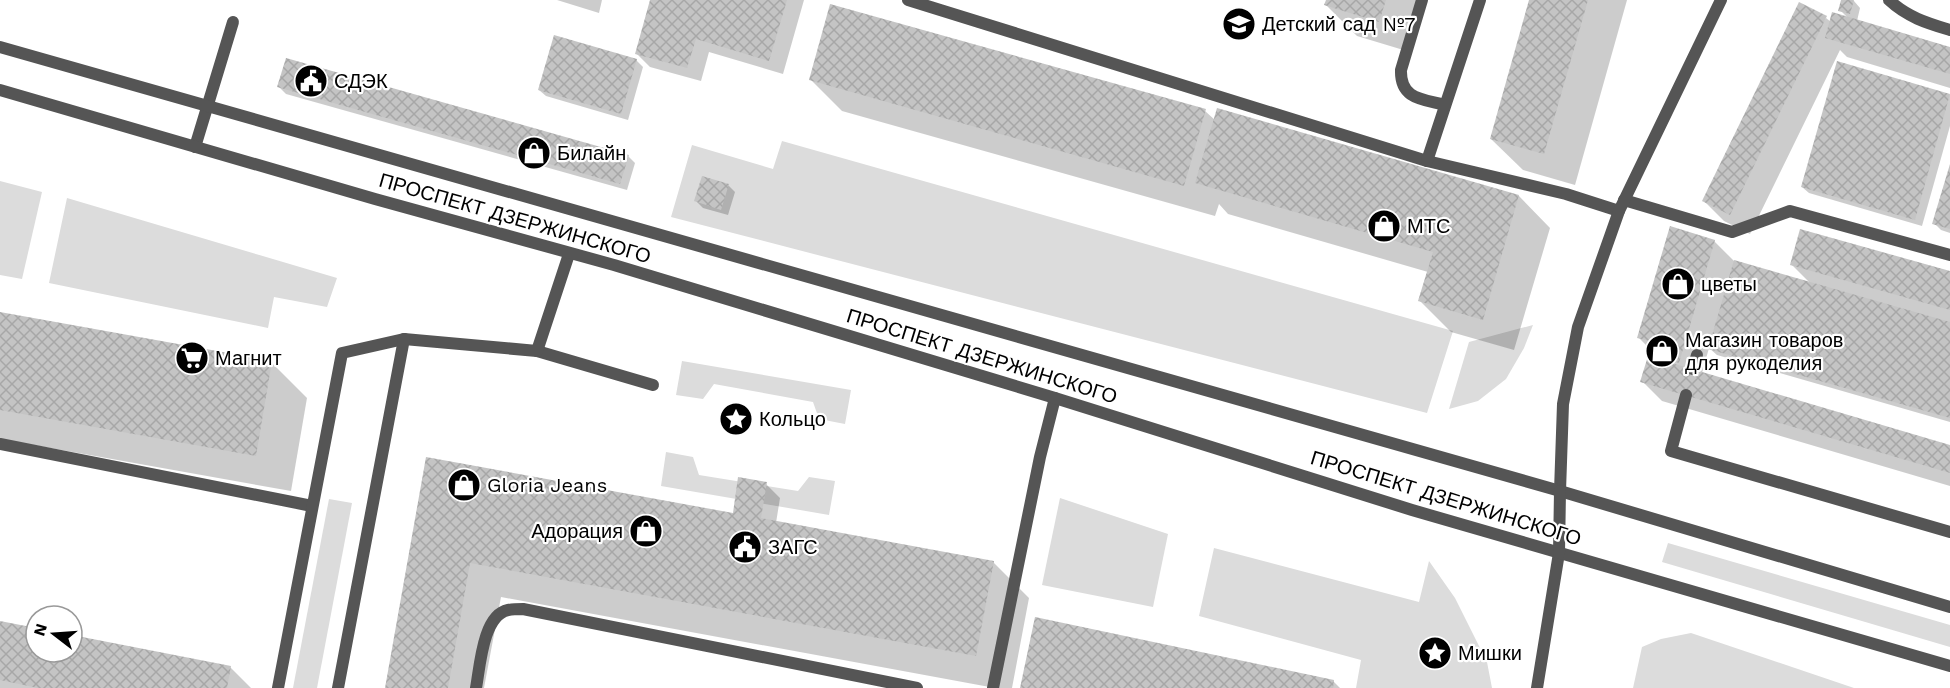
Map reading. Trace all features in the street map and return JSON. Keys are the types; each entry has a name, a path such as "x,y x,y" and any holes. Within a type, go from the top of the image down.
{"street":[{"path":"908,0 924,2 1427,161 1732,232 1790,211 1950,255"},
{"path":"1422,0 1401,70 1400,81 1406,91 1416,97 1445,105"},
{"path":"1427,161 1480,0"},
{"path":"1537,688 1559,552 1563,404 1578,327 1622,205 1721,0"},
{"path":"1889,0 1899,10 1919,21 1950,30"},
{"path":"195,147 233,22"},
{"name":"ПРОСПЕКТ ДЗЕРЖИНСКОГО","path":"0,47 1560,490 1950,607"},
{"name":"ПРОСПЕКТ ДЗЕРЖИНСКОГО","path":"0,90 625,269 1056,398 1412,510 1950,666"},
{"path":"537,351 569,254"},
{"path":"338,688 404,339"},
{"path":"278,688 342,353 404,339 537,351 653,385"},
{"path":"1693,369 1697,355"},
{"path":"1686,395 1671,451 1950,532"},
{"path":"993,688 1040,457 1056,398"},
{"path":"0,444 312,506"},
{"path":"476,688 487,633 494,619 507,610 523,609 917,688"}],"shaded area":[{"path":"782,141 1453,331 1427,413 671,217 692,145 773,169"},
{"path":"0,181 42,192 22,279 0,275"},
{"path":"67,198 337,278 327,307 274,297 268,328 49,283"},
{"path":"1533,325 1524,348 1506,379 1478,401 1449,409 1469,342"},
{"path":"682,361 851,390 845,424 819,419 813,402 714,384 703,399 676,395"},
{"path":"666,452 693,457 699,475 798,491 809,477 835,481 829,515 661,486"},
{"path":"1060,498 1168,534 1153,607 1042,585"},
{"path":"329,499 352,503 317,688 293,688"},
{"path":"1668,543 1950,625 1950,647 1662,562"},
{"path":"1214,548 1419,602 1429,561 1455,598 1487,662 1492,688 1356,688 1361,660 1199,616"},
{"path":"1691,633 1854,688 1633,688 1642,647 1661,639"}],"building":[{"path":"650,0 787,0 769,61 696,39 687,68 635,54"},
{"path":"1326,0 1386,0 1379,22 1324,5"},
{"path":"1529,0 1588,0 1544,154 1490,139"},
{"path":"1841,0 1854,0 1850,14 1838,11"},
{"path":"1799,2 1827,16 1730,215 1702,201"},
{"path":"830,4 1206,109 1184,186 809,80"},
{"path":"1832,12 1950,47 1950,74 1825,38"},
{"path":"554,35 637,59 621,114 538,90"},
{"path":"286,58 629,155 620,184 277,87"},
{"path":"1837,61 1950,94 1915,220 1801,187"},
{"path":"1217,108 1519,195 1483,320 1418,301 1433,252 1195,183"},
{"path":"1950,164 1950,229 1932,224"},
{"path":"702,176 729,184 721,210 694,201"},
{"path":"1670,226 1715,240 1679,363 1645,353 1649,341 1637,338"},
{"path":"1800,229 1950,271 1950,310 1790,265"},
{"path":"1734,260 1950,322 1950,418 1708,349"},
{"path":"0,312 272,361 256,456 0,410"},
{"path":"1648,356 1950,445 1950,473 1640,382"},
{"path":"426,457 733,513 738,477 767,482 761,518 994,561 976,656 470,563 448,688 385,688"},
{"path":"1035,617 1334,680 1333,688 1020,688"},
{"path":"0,621 24,626 24,664 84,664 84,637 231,666 227,688 38,688 0,680"}],"place":[{"name":"Детский сад №7","path":"1239,24"},
{"name":"СДЭК","path":"311,81"},
{"name":"Билайн","path":"534,153"},
{"name":"МТС","path":"1384,226"},
{"name":"цветы","path":"1678,284"},
{"name":"Магазин товаров для рукоделия","path":"1662,351"},
{"name":"Магнит","path":"192,358"},
{"name":"Кольцо","path":"736,419"},
{"name":"Gloria Jeans","path":"464,485"},
{"name":"Адорация","path":"646,531"},
{"name":"ЗАГС","path":"745,547"},
{"name":"Мишки","path":"1435,653"}]}
